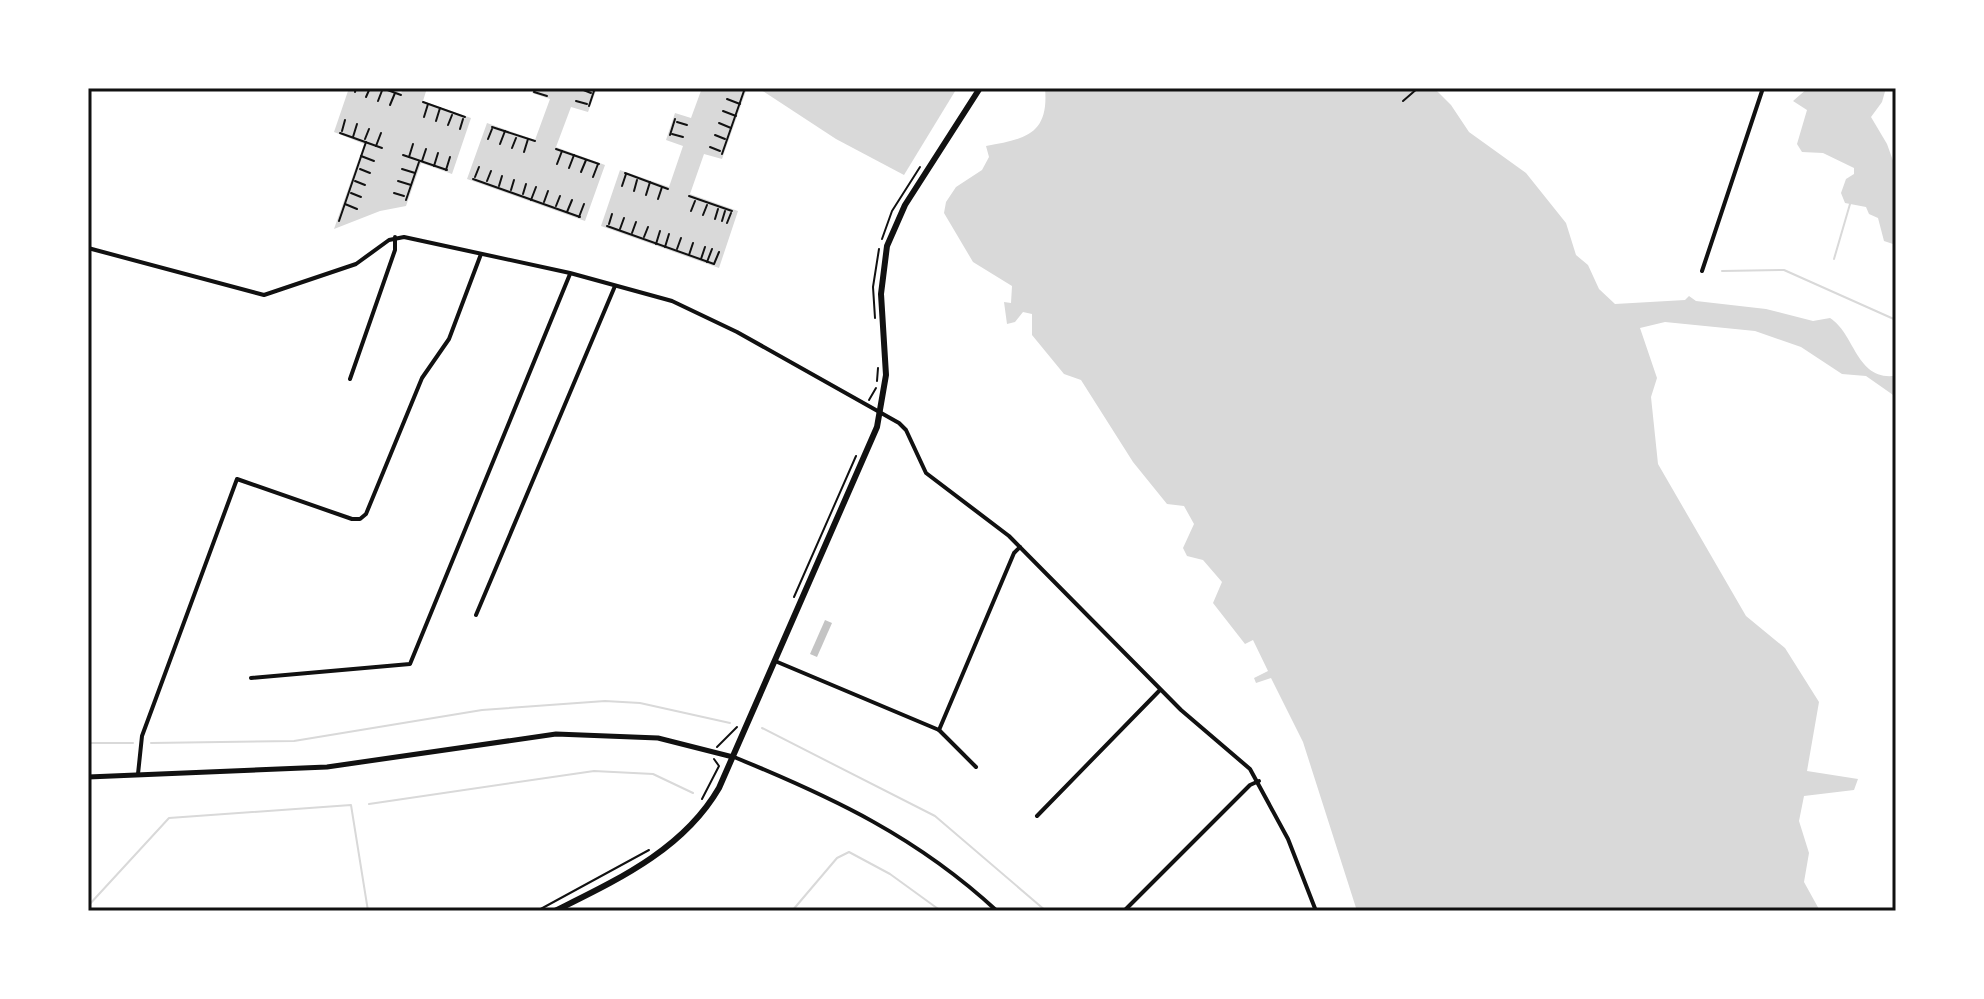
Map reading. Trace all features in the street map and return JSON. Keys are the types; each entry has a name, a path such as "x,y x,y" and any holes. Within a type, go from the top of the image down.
{"main road":[{"path":"555,911 654,857 682,837 710,805 868,453 880,412 886,361 882,274 890,236 905,205 980,88"}],"street":[{"path":"1702,271 1763,88"},
{"path":"350,379 395,250 395,237"},
{"path":"88,248 264,295 356,264 395,237 615,284 663,297 716,321 905,428 926,473 1020,547 1160,690 1226,746 1259,781 1288,839 1316,911"},
{"path":"138,777 142,736 237,479 352,519 360,519 366,514 422,378 449,339 481,254"},
{"path":"251,678 410,664 570,273"},
{"path":"476,615 615,284"},
{"path":"939,730 1014,553 1020,547"},
{"path":"775,661 939,730 976,767"},
{"path":"1037,816 1160,690"},
{"path":"88,777 138,777 353,764 556,734 646,737 734,757 831,798 889,828 949,869 997,911"},
{"path":"1124,911 1250,785 1259,781"}],"path":[{"path":"366,97 370,88"},
{"path":"378,101 383,88 401,95"},
{"path":"536,88 534,92 547,96"},
{"path":"710,147 722,153 745,88"},
{"path":"1403,101 1418,88"},
{"path":"576,101 589,106 594,92 581,89"},
{"path":"390,105 395,93"},
{"path":"727,99 740,104"},
{"path":"423,102 465,117 460,129"},
{"path":"424,117 428,104"},
{"path":"436,121 440,108"},
{"path":"723,111 736,116"},
{"path":"448,125 453,113"},
{"path":"345,120 340,133 382,148"},
{"path":"683,137 670,134 675,120 687,125"},
{"path":"719,123 731,128"},
{"path":"353,137 357,124"},
{"path":"488,139 492,127 535,141"},
{"path":"339,221 369,129"},
{"path":"500,144 505,131"},
{"path":"376,146 381,133"},
{"path":"512,148 517,135"},
{"path":"715,135 727,140"},
{"path":"524,152 528,139"},
{"path":"409,157 413,144"},
{"path":"394,193 406,198 426,149"},
{"path":"556,149 598,164 593,177"},
{"path":"557,164 562,151"},
{"path":"434,166 438,153"},
{"path":"403,155 446,170 450,157"},
{"path":"569,168 574,155"},
{"path":"361,156 374,161"},
{"path":"581,172 586,160"},
{"path":"479,167 474,180 580,217 584,204"},
{"path":"357,169 370,173"},
{"path":"402,169 415,173"},
{"path":"486,184 491,171"},
{"path":"622,186 626,174 668,189"},
{"path":"498,188 502,176"},
{"path":"634,191 638,178"},
{"path":"353,180 365,185"},
{"path":"510,192 514,180"},
{"path":"398,181 411,185"},
{"path":"646,195 650,182"},
{"path":"522,196 526,184"},
{"path":"531,200 536,187"},
{"path":"658,199 662,187"},
{"path":"543,204 548,191"},
{"path":"349,192 361,197"},
{"path":"555,208 560,196"},
{"path":"689,196 732,211 727,223"},
{"path":"691,211 695,198"},
{"path":"567,212 572,200"},
{"path":"703,215 707,202"},
{"path":"345,204 357,209"},
{"path":"715,219 719,207"},
{"path":"722,221 726,209"},
{"path":"612,214 607,226 656,244 714,264 719,252"},
{"path":"620,231 624,218"},
{"path":"632,235 636,222"},
{"path":"644,239 648,227"},
{"path":"656,244 660,231"},
{"path":"665,247 669,234"},
{"path":"677,251 681,238"},
{"path":"689,255 693,243"},
{"path":"701,259 705,247"},
{"path":"707,262 712,249"},
{"path":"867,405 874,391"},
{"path":"790,607 856,456"},
{"path":"697,808 719,766 712,758 719,741 738,726"},
{"path":"537,911 658,845"}],"shaded area":[{"path":"349,88 388,88 401,93 404,88 427,88 423,101 471,118 452,174 421,163 406,206 380,211 334,229 364,144 334,132"},
{"path":"534,88 597,88 588,112 571,107 556,147 605,165 585,221 467,179 487,123 535,140 550,99 532,93"},
{"path":"702,88 747,88 722,159 704,154 690,194 738,211 719,268 601,226 620,170 669,187 683,146 666,140 675,113 691,118"},
{"path":"758,88 957,88 904,175 836,139"},
{"path":"1045,88 1434,88 1451,105 1469,132 1526,173 1566,223 1576,255 1588,265 1599,289 1615,304 1685,300 1689,296 1696,301 1766,309 1813,321 1830,318 1845,334 1863,363 1881,375 1893,376 1896,397 1866,376 1842,374 1801,347 1755,331 1665,322 1640,328 1657,378 1651,397 1658,464 1746,616 1785,648 1819,702 1807,771 1858,779 1854,790 1804,796 1799,821 1809,853 1804,882 1820,911 1357,911 1303,742 1271,678 1256,683 1254,678 1268,671 1253,640 1245,644 1213,603 1222,582 1203,560 1187,556 1183,548 1194,524 1184,506 1167,504 1133,462 1081,380 1064,374 1032,335 1032,314 1023,312 1015,322 1007,324 1004,302 1011,303 1012,286 973,262 944,213 946,202 956,187 982,170 989,157 986,146 1023,137 1039,125 1045,103"},
{"path":"1808,88 1886,88 1882,102 1871,117 1887,144 1896,169 1896,245 1884,241 1878,218 1869,214 1866,207 1845,203 1841,193 1846,179 1854,174 1854,168 1823,153 1802,152 1797,144 1807,110 1793,101"}],"building":[{"path":"825,620 832,623 817,657 810,654"}],"waterway":[{"path":"1834,259 1850,204"},
{"path":"1722,271 1784,270 1896,320"},
{"path":"151,743 294,741 482,710 605,701 640,703 730,723"},
{"path":"762,728 935,816 1046,911"},
{"path":"88,743 133,743"},
{"path":"369,804 594,771 653,774 693,793"},
{"path":"88,906 169,818 351,805 368,911"},
{"path":"792,911 837,858 849,852 890,874 941,911"}]}
